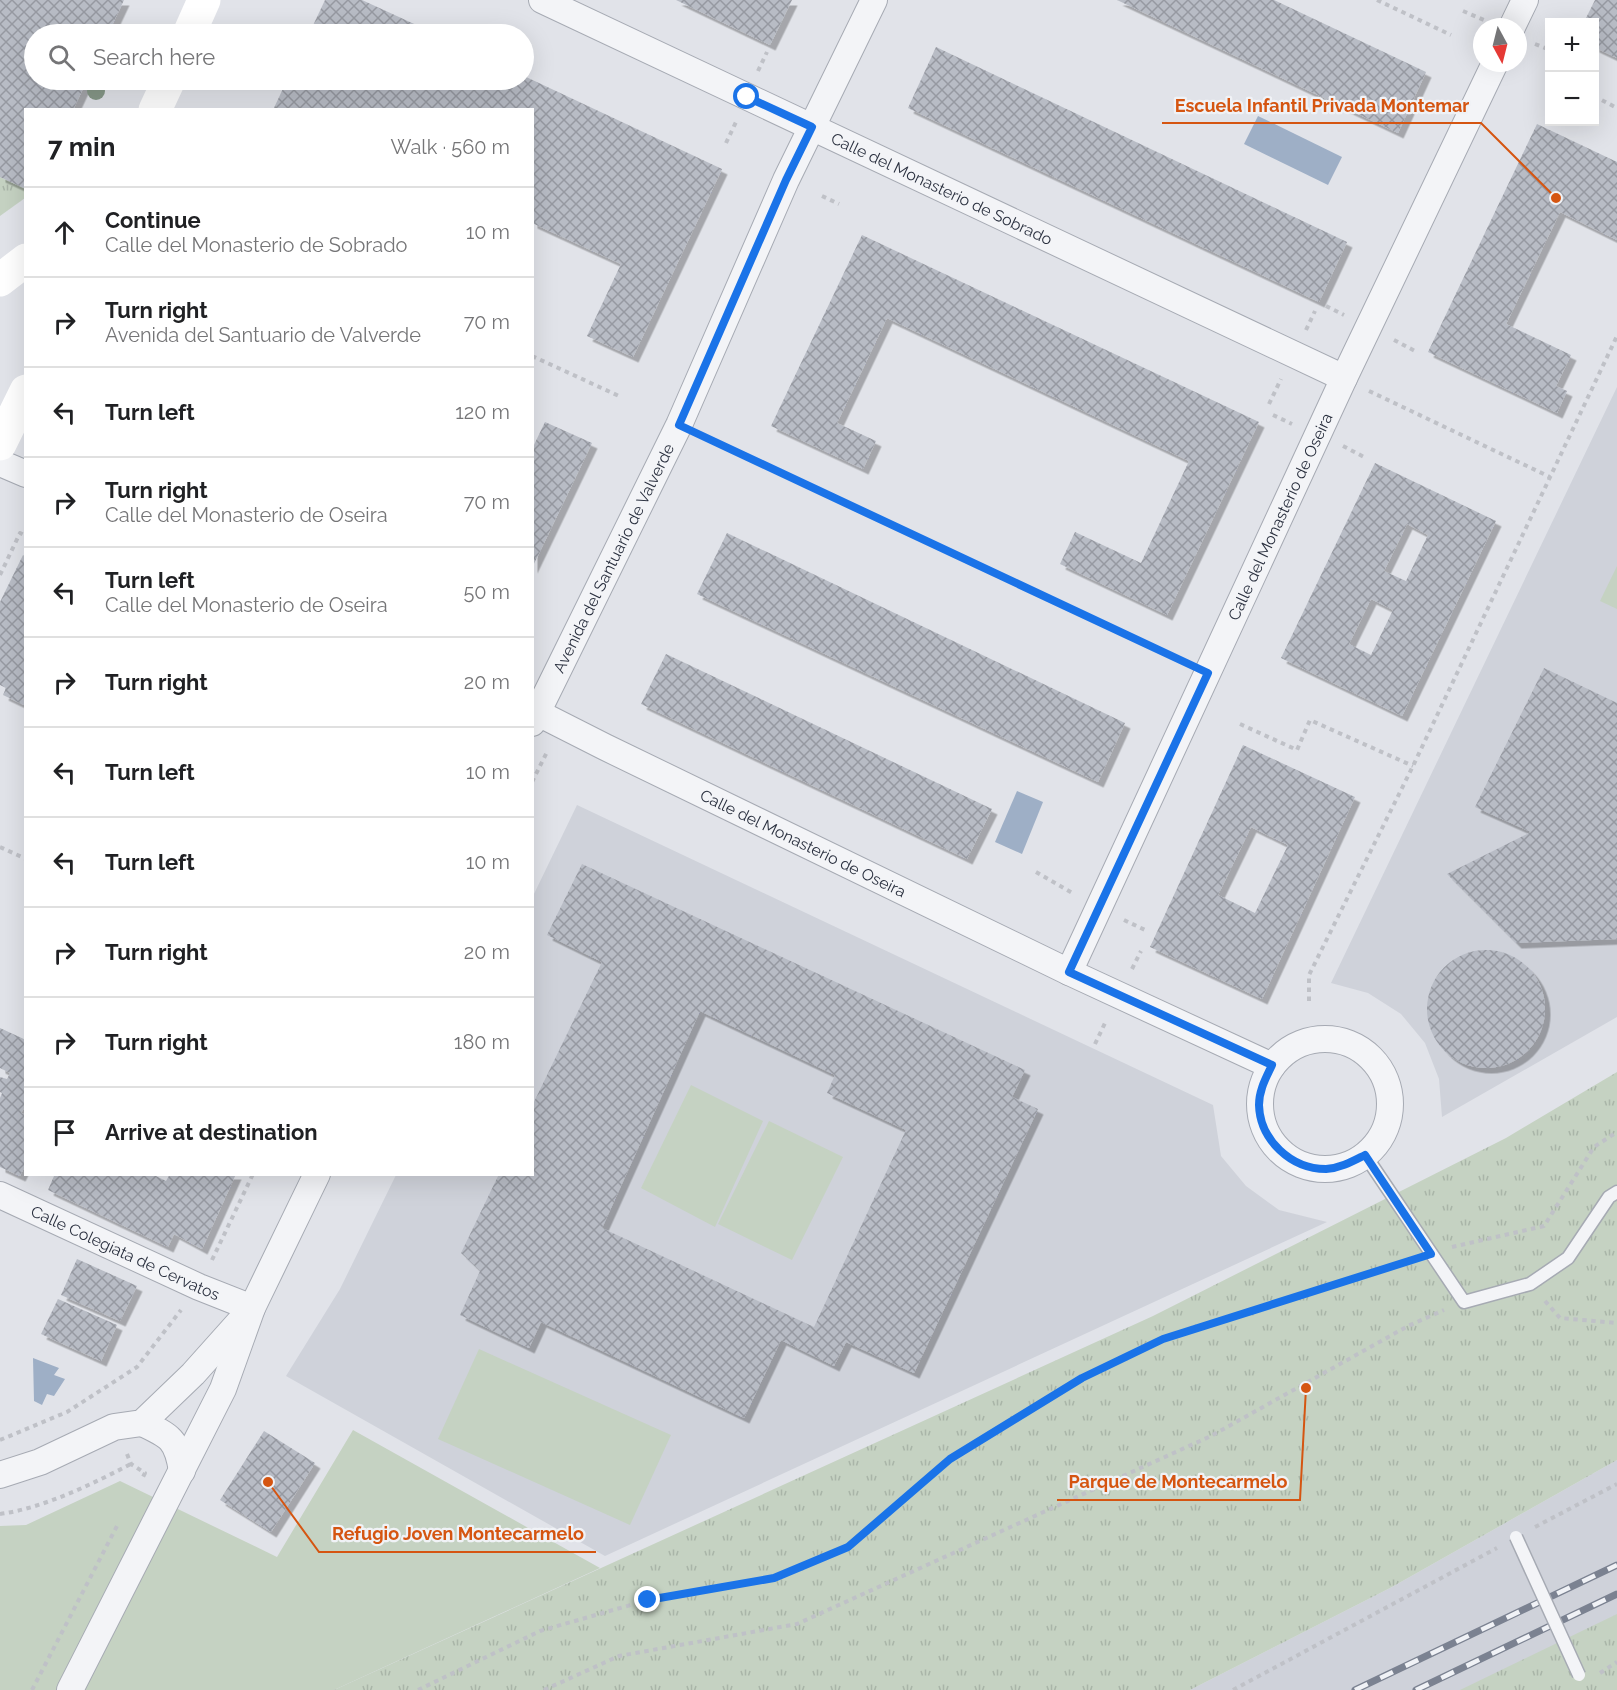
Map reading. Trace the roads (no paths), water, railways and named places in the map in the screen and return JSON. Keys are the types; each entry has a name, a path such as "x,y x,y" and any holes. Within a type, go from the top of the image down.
{"street":[{"path":"193,24 204,0"},
{"name":"Calle del Monasterio de Sobrado","path":"542,0 1344,378"},
{"name":"Avenida del Santuario de Valverde","path":"534,715 679,425 786,180 874,0"},
{"path":"1508,18 1525,0"},
{"name":"Calle del Monasterio de Oseira","path":"1069,972 1344,378 1491,72"},
{"path":"156,108 164,90"},
{"path":"0,280 24,262"},
{"path":"0,444 24,395"},
{"path":"0,463 24,473"},
{"name":"Calle del Monasterio de Oseira","path":"534,715 605,747 1069,972 1272,1065"},
{"path":"1330,1038 1352,1044 1370,1057 1383,1074 1390,1096 1389,1118 1380,1138 1365,1155 1347,1165 1327,1169 1306,1166 1287,1157 1272,1143 1263,1124 1259,1104 1263,1084 1272,1065 1288,1050 1330,1038"},
{"path":"70,1690 224,1389 252,1308 316,1176"},
{"name":"Calle Colegiata de Cervatos","path":"0,1195 199,1287 252,1308"},
{"path":"142,1423 193,1374 252,1308"},
{"path":"0,1475 40,1462 114,1426 142,1423 166,1435 179,1450 182,1471"}],"lane":[{"path":"1365,1155 1464,1302 1530,1284 1568,1258 1609,1197 1617,1192"},
{"path":"1516,1538 1579,1675"}],"water":[{"path":"1258,116 1342,157 1328,185 1244,144"},
{"path":"1017,791 1043,802 1022,854 995,842"},
{"path":"33,1358 59,1368 54,1375 65,1379 54,1396 47,1394 42,1405 34,1401"}],"railway":[{"path":"1355,1690 1617,1565"},
{"path":"1416,1690 1617,1594"}],"place":[{"name":"Escuela Infantil Privada Montemar","path":"1556,198"},
{"name":"Parque de Montecarmelo","path":"1306,1388"},
{"name":"Refugio Joven Montecarmelo","path":"268,1482"}]}
